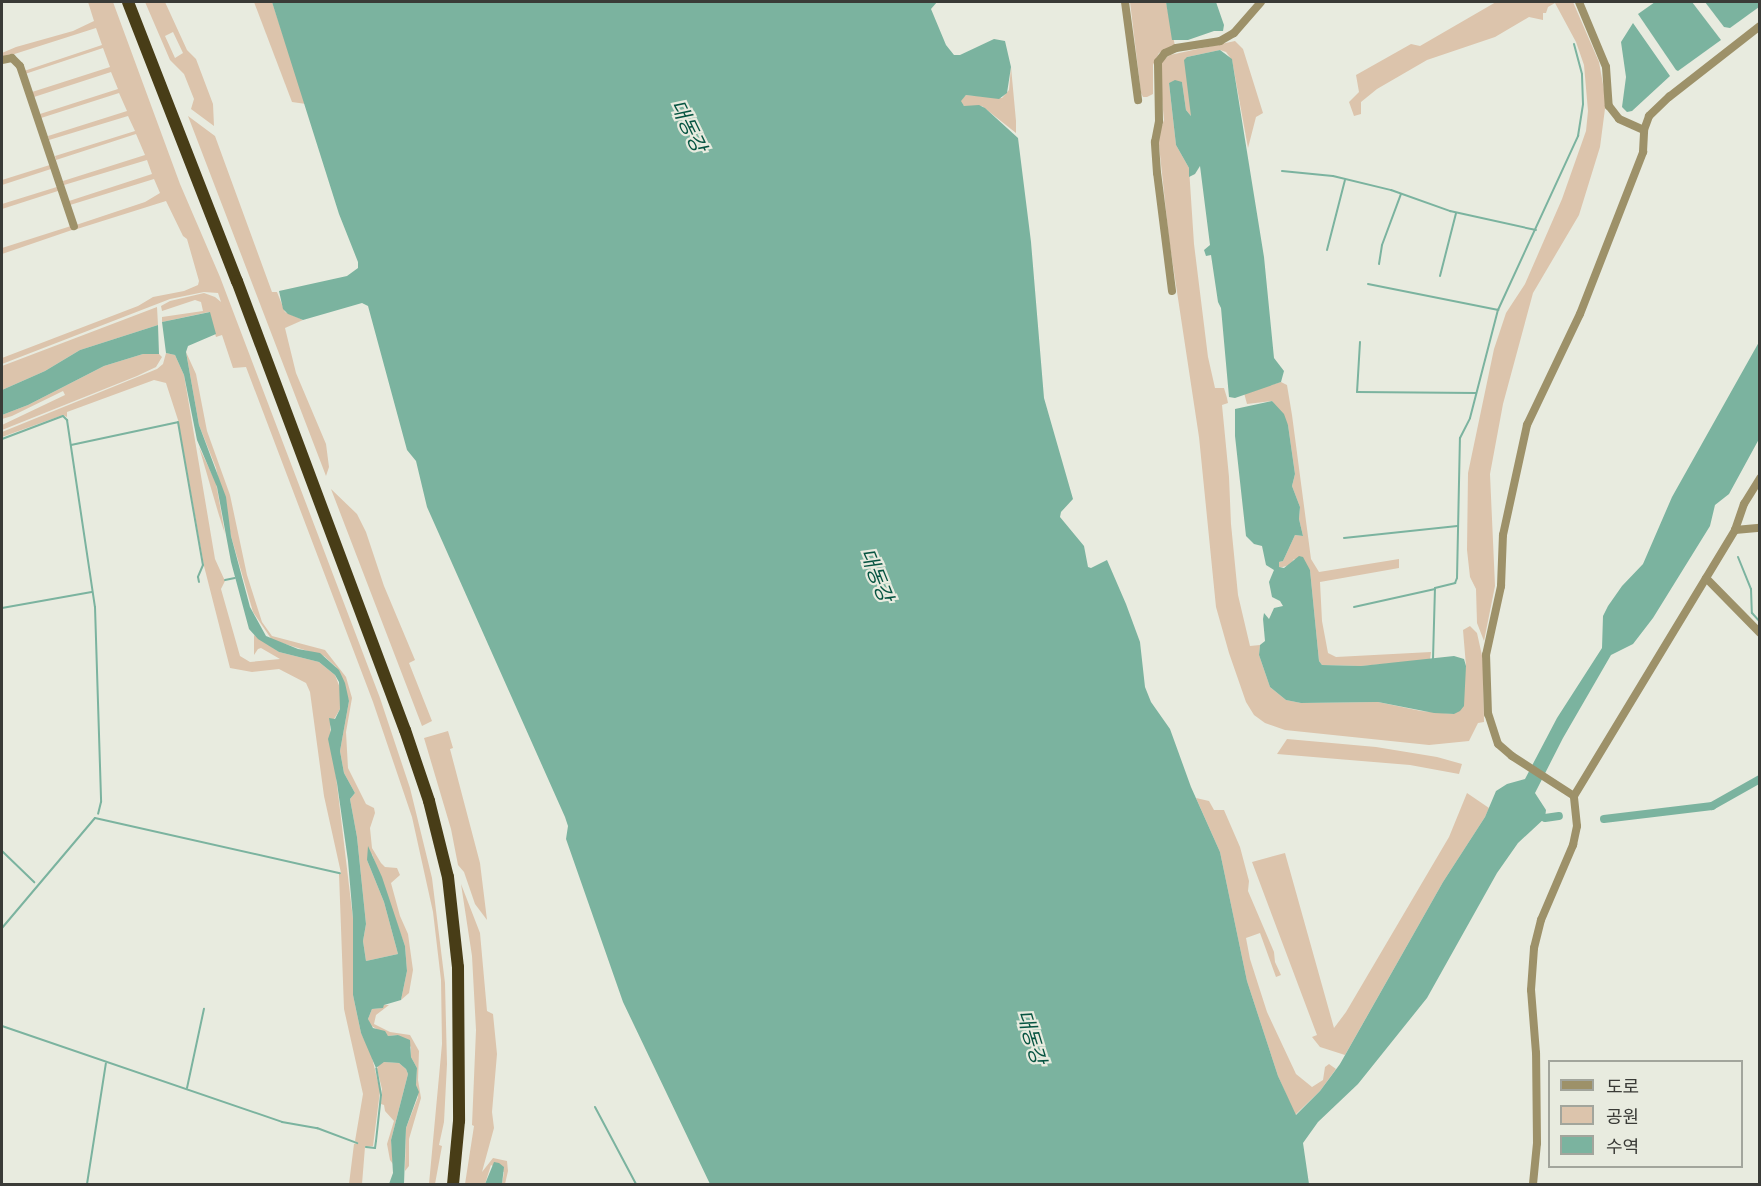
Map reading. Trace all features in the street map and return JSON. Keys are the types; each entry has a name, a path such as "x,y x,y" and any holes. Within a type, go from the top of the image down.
{"highway":[{"path":"128,2 237,281 405,730 429,801 448,877 458,967 459,1121 453,1185"}],"street":[{"path":"1125,2 1138,100"},
{"path":"1172,291 1157,173 1158,62 1165,53 1176,48 1220,41 1234,33 1261,2"},
{"path":"1579,2 1606,67 1609,106 1619,119 1644,130"},
{"path":"1574,796 1498,744 1488,714 1486,655 1501,586 1503,535 1527,425 1580,314 1643,152 1644,130 1649,116 1669,97 1760,26"},
{"path":"2,60 12,58 20,66 74,226"},
{"path":"1533,1185 1537,1143 1536,1053 1531,990 1534,948 1540,920 1573,845 1577,826 1574,796 1735,530 1744,504 1760,478"},
{"path":"1735,530 1760,528"},
{"path":"1706,578 1760,633"}],"green space":[{"path":"88,2 113,2 180,184 220,277 380,698 410,788 432,878 445,983 447,1064 444,1122 439,1145 442,1146 435,1184 429,1184 442,1044 441,980 433,912 412,817 373,702 246,367 233,368 222,335 216,337 209,312 162,322 162,317 203,311 201,302 195,300 162,311 161,306 170,301 204,293 221,302 218,293 204,292 170,299 2,364 2,358 138,306 153,297 184,291 198,285 199,281 187,239 183,236 166,201 77,229 76,225 145,202 160,193 154,179 70,205 69,201 152,174 147,160 64,185 63,181 145,155 136,134 56,160 55,156 135,131 128,116 49,140 48,136 127,111 119,93 41,118 40,114 118,89 111,72 34,97 32,92 110,67 103,48 25,74 24,71 102,45 96,28 2,58 2,53 16,47 73,31 94,21"},
{"path":"145,2 165,2 187,50 196,59 213,104 214,126 191,109 194,99 184,74 170,60","holes":["173,32 183,53 175,58 165,36"]},
{"path":"254,2 272,2 306,104 292,102"},
{"path":"1130,2 1166,2 1175,46 1159,53 1153,65 1153,94 1147,97 1143,97 1141,93"},
{"path":"1496,2 1573,2 1599,62 1606,101 1600,147 1579,215 1533,293 1503,404 1490,474 1495,586 1484,641 1477,623 1476,589 1470,577 1467,550 1468,473 1494,349 1506,313 1525,284 1562,199 1586,131 1588,111 1584,65 1576,42 1555,3 1548,7 1546,13 1543,13 1543,20 1529,17 1495,37 1427,60 1377,89 1361,102 1361,114 1354,116 1349,102 1359,92 1356,75 1411,44 1420,46"},
{"path":"1235,41 1243,49 1263,113 1256,117 1248,148 1232,60 1226,52 1220,50 1187,57 1192,117 1186,110 1182,82 1169,83 1176,145 1189,168 1194,244 1208,357 1215,388 1224,388 1228,403 1222,405 1231,524 1238,595 1250,646 1260,645 1259,655 1270,687 1286,700 1301,703 1378,702 1421,711 1454,714 1466,666 1463,630 1470,626 1477,633 1483,660 1484,722 1478,723 1469,741 1429,745 1285,730 1265,723 1254,715 1246,702 1229,653 1216,607 1199,437 1169,239 1158,136 1164,120 1160,78 1162,61 1170,55"},
{"path":"1011,67 1016,133 982,106 964,106 960,101 966,95 1002,98 1009,90"},
{"path":"188,116 215,136 272,292 277,292 285,312 303,320 285,328 296,373 326,444 329,467 326,476"},
{"path":"53,164 54,168 2,185 2,180"},
{"path":"60,186 61,190 2,209 2,204"},
{"path":"71,226 72,230 2,254 2,248"},
{"path":"157,307 158,325 80,350 45,371 2,390 2,366"},
{"path":"186,352 196,374 207,431 230,495 247,575 262,622 272,636 325,650 346,677 352,698 346,732 348,768 366,804 374,808 375,813 370,828 372,848 385,867 397,868 400,875 391,883 400,916 408,934 413,970 409,993 401,1000 407,971 405,946 372,854 367,860 384,902 398,954 366,961 363,941 366,924 357,837 350,799 355,793 344,773 340,751 349,701 336,667 324,656 272,640 253,612 231,536 216,468 199,425"},
{"path":"166,353 175,355 184,375 215,559 225,581 221,589 240,656 250,662 280,659 261,648 254,655 254,635 279,652 319,662 335,675 340,688 340,709 330,726 353,919 353,995 361,1033 371,1053 380,1091 373,1146 365,1147 362,1184 349,1184 354,1144 358,1143 355,1141 363,1094 344,1009 339,874 341,873 324,796 310,692 306,683 279,669 252,672 230,668 204,566 178,420 166,383 154,380 67,412 67,417 63,415 2,437 2,432 157,369 163,364"},
{"path":"143,354 159,354 162,357 156,367 137,376 2,430 2,425 65,395 63,391 12,416 2,419 2,415 28,405 104,366"},
{"path":"1281,382 1287,385 1311,559 1319,572 1399,559 1399,568 1320,582 1322,621 1328,653 1336,657 1431,652 1430,660 1361,666 1322,665 1319,661 1310,570 1294,559 1290,565 1279,568 1279,562 1283,561 1295,535 1303,536 1299,519 1300,507 1292,486 1295,474 1288,425 1272,401 1247,404 1244,393"},
{"path":"199,447 216,483 225,534 218,512"},
{"path":"331,489 357,514 366,532 384,586 415,660 409,663 432,721 422,726"},
{"path":"448,731 453,748 450,749 480,863 487,920 475,904 464,872 458,865 451,829 424,738"},
{"path":"1287,739 1376,747 1437,757 1462,764 1459,774 1410,765 1277,754"},
{"path":"1467,793 1489,808 1485,817 1443,882 1345,1055 1320,1047 1312,1037 1317,1035 1252,862 1285,853 1334,1028 1346,1012 1449,837"},
{"path":"1196,798 1209,801 1214,810 1224,810 1240,847 1249,881 1248,891 1274,952 1275,962 1281,975 1276,977 1260,933 1246,938 1250,959 1267,1012 1296,1074 1312,1087 1323,1080 1325,1067 1329,1064 1336,1069 1320,1091 1295,1115 1278,1076 1247,981 1220,852"},
{"path":"461,884 480,933 487,1011 493,1014 497,1054 492,1112 494,1128 482,1172 493,1158 507,1161 508,1171 505,1184 502,1184 504,1172 491,1165 485,1184 465,1184 474,1126 472,1125 476,1030 472,956"},
{"path":"384,1005 389,1005 376,1015 374,1024 390,1032 410,1035 419,1051 418,1080 421,1098 409,1139 409,1166 405,1171 406,1128 418,1097 417,1068 411,1057 411,1047 398,1035 388,1036 370,1025 368,1019 372,1009 382,1008"},
{"path":"399,1063 408,1074 391,1140 393,1164 387,1144 394,1121 381,1104 382,1089 377,1069 379,1064"}],"water":[{"name":"대동강","path":"272,2 937,2 931,9 946,45 954,55 960,55 994,39 1005,41 1011,67 1007,93 999,99 966,95 961,101 964,106 979,105 985,108 1018,138 1031,242 1044,398 1073,499 1061,512 1060,517 1084,546 1088,567 1091,568 1107,560 1126,604 1140,642 1145,687 1151,702 1170,729 1191,787 1220,852 1247,981 1278,1076 1296,1115 1320,1091 1340,1064 1443,882 1485,817 1496,791 1507,784 1525,779 1557,718 1602,648 1603,616 1608,606 1622,586 1643,564 1672,497 1759,342 1759,439 1729,494 1715,505 1710,526 1653,618 1633,644 1611,655 1563,738 1535,793 1546,810 1545,818 1518,843 1497,873 1427,998 1358,1084 1318,1122 1303,1143 1309,1184 710,1184 623,1002 566,839 568,826 565,817 427,507 416,461 407,450 368,306 362,303 303,320 288,314 283,309 279,291 347,276 358,268 358,262 339,214"},
{"path":"1166,2 1216,2 1224,25 1223,31 1214,31 1188,40 1172,40"},
{"path":"1655,2 1692,2 1721,40 1678,71 1676,70 1638,14"},
{"path":"1705,2 1759,2 1759,7 1730,28 1724,27"},
{"path":"1633,23 1670,76 1632,111 1627,112 1622,107 1626,77 1621,42"},
{"path":"1220,50 1232,59 1264,257 1274,358 1284,371 1281,382 1235,398 1229,397 1221,308 1218,302 1211,255 1206,256 1204,250 1210,245 1200,166 1195,174 1189,177 1189,168 1176,145 1169,83 1175,80 1182,82 1186,110 1191,116 1184,60 1187,57"},
{"path":"210,312 216,334 188,346 186,352 199,425 226,497 231,536 250,607 266,636 298,649 320,653 339,670 345,683 349,701 340,751 344,773 355,793 350,799 357,837 366,924 363,941 366,961 398,954 384,902 367,860 368,846 382,877 405,946 407,971 401,1000 384,1005 383,1008 372,1009 368,1019 373,1028 385,1031 388,1036 398,1035 410,1040 411,1057 417,1068 416,1085 419,1092 406,1128 404,1184 389,1184 393,1173 391,1140 408,1074 399,1063 384,1062 376,1068 361,1033 353,995 353,919 348,861 328,739 331,730 329,718 335,719 340,709 339,682 335,675 319,662 279,652 258,639 249,629 231,562 217,487 197,440 184,375 175,355 166,353 162,322"},
{"path":"158,325 159,354 143,354 104,366 28,405 2,415 2,390 45,371 80,350"},
{"path":"1272,401 1284,414 1288,425 1295,474 1292,486 1300,507 1299,519 1303,536 1295,535 1283,561 1279,562 1279,567 1284,568 1299,556 1303,557 1310,570 1319,661 1322,665 1361,666 1454,656 1464,659 1466,666 1464,706 1460,711 1454,714 1434,713 1378,702 1301,703 1286,700 1270,687 1259,655 1260,645 1265,641 1263,619 1264,613 1269,619 1274,608 1283,606 1280,601 1272,597 1269,582 1274,570 1266,565 1262,546 1254,544 1246,536 1235,436 1235,409"},
{"path":"494,1162 504,1167 502,1184 485,1184"}],"waterway":[{"path":"1433,659 1435,588 1455,583 1457,578 1460,438 1470,418 1498,310 1578,136 1583,104 1582,74 1574,44"},
{"path":"1282,171 1333,176 1391,190 1450,211 1536,230"},
{"path":"1327,250 1345,180"},
{"path":"1379,264 1382,245 1401,194"},
{"path":"1440,276 1456,213"},
{"path":"1368,284 1498,310"},
{"path":"1360,342 1357,392 1476,393"},
{"path":"2,439 63,416 67,420 95,607 101,802 98,814"},
{"path":"71,445 178,422 203,565 198,577 199,582"},
{"path":"1344,538 1457,526"},
{"path":"1738,557 1751,589 1752,613 1760,622"},
{"path":"225,580 235,578"},
{"path":"1354,607 1435,589"},
{"path":"2,608 92,592"},
{"path":"1604,819 1712,806 1760,779"},
{"path":"1545,818 1559,816"},
{"path":"2,928 95,818 340,873"},
{"path":"2,851 34,882"},
{"path":"187,1088 204,1009"},
{"path":"2,1026 282,1122 317,1128 357,1143"},
{"path":"87,1184 106,1063"},
{"path":"366,1147 375,1148 376,1141 381,1095 376,1068"},
{"path":"595,1107 636,1184"}]}
